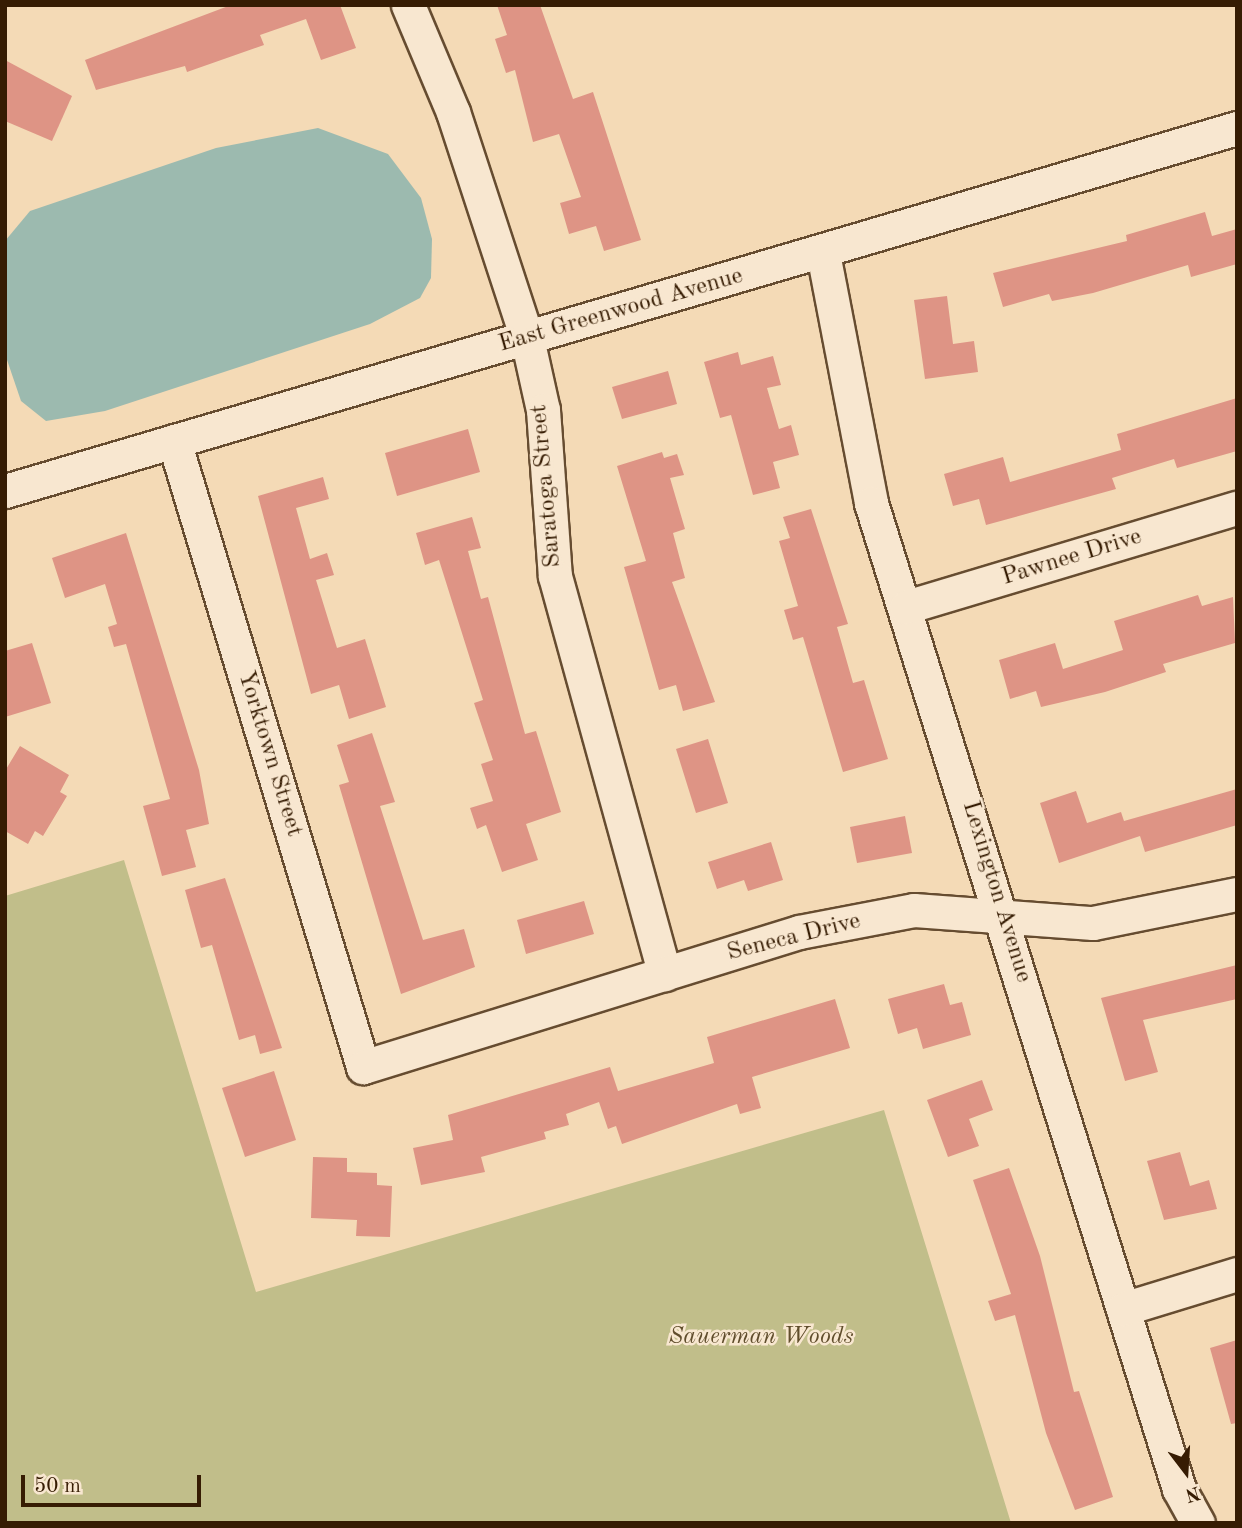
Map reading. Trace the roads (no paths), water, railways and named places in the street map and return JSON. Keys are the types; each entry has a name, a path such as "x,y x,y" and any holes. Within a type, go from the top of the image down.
{"street":[{"name":"Saratoga Street","path":"408,5 453,112 527,338 543,410 555,576 666,974"},
{"name":"East Greenwood Avenue","path":"5,491 823,253 1237,128"},
{"name":"Lexington Avenue","path":"823,253 871,503 1005,920 1179,1489 1198,1523"},
{"name":"Yorktown Street","path":"174,442 363,1067"},
{"name":"Pawnee Drive","path":"906,607 1237,508"},
{"name":"Seneca Drive","path":"363,1067 799,932 914,910 1005,920 1093,923 1237,894"},
{"path":"1123,1310 1237,1274"}],"water":[{"path":"318,128 388,154 421,198 432,239 431,278 420,298 370,324 105,411 46,421 21,401 5,354 5,241 30,211 216,148"}],"park label":[{"name":"Sauerman Woods","path":"761,1338"}]}
